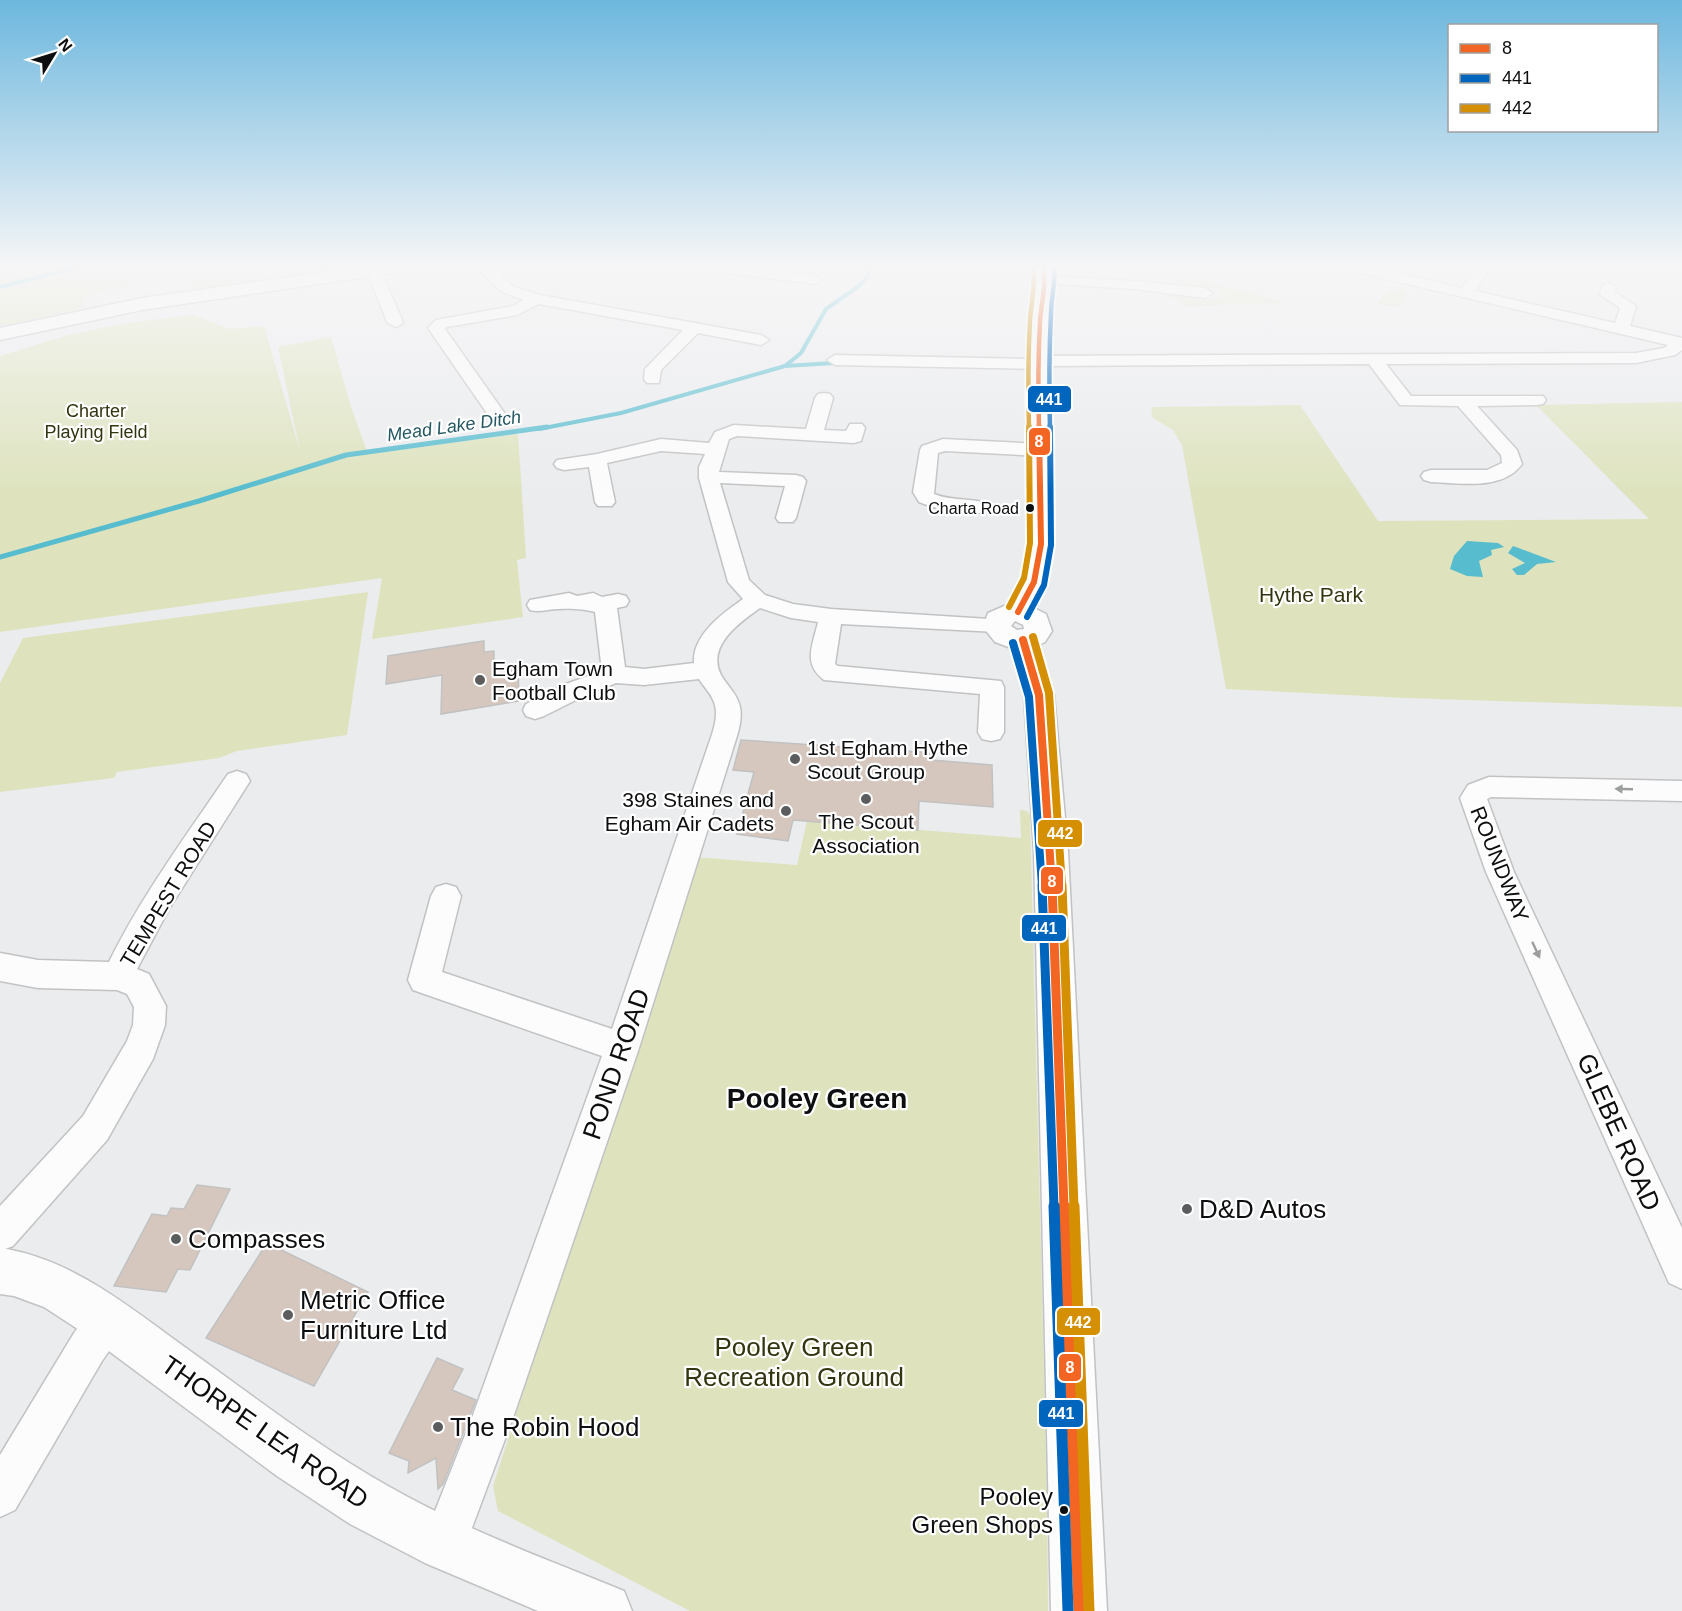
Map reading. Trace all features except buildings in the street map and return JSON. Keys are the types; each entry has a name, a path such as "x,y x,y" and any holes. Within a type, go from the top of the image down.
{"street":[{"path":"446,342 499,418"},
{"path":"653,379 653,369 680,342"},
{"path":"1039,342 1040,552 1034,582 1013,626 1039,695 1051,851 1078,1611"},
{"path":"835,360 1038,362 1641,358 1670,352 1681,343"},
{"path":"1374,360 1406,401 1537,400"},
{"path":"813,435 824,398"},
{"path":"1431,476 1495,476 1507,471 1512,464 1509,454 1463,401"},
{"path":"855,428 854,437 734,430 721,436 710,467 710,478 739,582 757,600 791,610 831,616 1013,626"},
{"path":"564,464 597,460 661,445 716,448"},
{"path":"980,507 933,502 926,498 923,492 929,450 935,446 1040,450"},
{"path":"597,460 605,502"},
{"path":"710,478 798,474 786,518"},
{"path":"952,528 954,505"},
{"path":"538,605 569,600 570,604 593,600 595,605 611,602 614,675"},
{"path":"535,710 575,690 614,675 644,677 707,670 707,655 719,630 731,618 757,600"},
{"path":"831,616 822,657 823,666 832,674 992,676 991,732"},
{"name":"POND ROAD","path":"444,1544 495,1413 623,1048 712,773 728,716 726,698 707,670"},
{"name":"TEMPEST ROAD","path":"0,1233 95,1128 141,1048 149,1025 150,1006 138,984 118,976 179,868 237,781"},
{"name":"ROUNDWAY","path":"1557,994 1500,873 1473,798 1476,792 1489,787 1682,791"},
{"path":"446,896 424,980 623,1048"},
{"path":"0,967 38,974 118,976"},
{"name":"GLEBE ROAD","path":"1557,994 1682,1270"},
{"name":"THORPE LEA ROAD","path":"0,1271 14,1273 57,1288 107,1320 295,1458 369,1505 444,1544 604,1611"},
{"path":"0,1496 88,1347 107,1320"}],"green space":[{"name":"Charter Playing Field","path":"45,342 269,342 300,451 278,347 304,342 332,342 351,407 368,454 518,434 526,558 517,560 523,617 372,639 382,578 0,632 0,356"},
{"path":"1359,363 1367,365 1140,367 1139,364"},
{"name":"Hythe Park","path":"1682,402 1682,707 1406,698 1226,689 1182,445 1173,430 1153,418 1151,410 1153,407 1300,405 1378,521 1649,519 1536,405"},
{"path":"368,592 347,735 237,751 219,758 117,772 114,778 0,792 0,683 23,638"},
{"name":"Pooley Green Recreation Ground","path":"1020,810 1027,811 1030,815 1048,1611 690,1611 498,1511 493,1486 695,857 797,865 807,821 1021,838"}],"water":[{"path":"1467,541 1498,543 1504,547 1491,550 1492,555 1479,561 1483,577 1467,576 1450,569 1454,556"},
{"path":"1513,546 1556,562 1537,564 1524,575 1517,575 1512,569 1525,563 1508,553"}],"waterway":[{"name":"Mead Lake Ditch","path":"785,366 801,353 807,342"},
{"path":"785,366 833,363"},
{"name":"Mead Lake Ditch","path":"539,429 621,413 785,366"},
{"name":"Mead Lake Ditch","path":"0,557 199,501 346,455 547,427"}],"transit line":[{"name":"442","path":"1009,607 1024,578 1030,543 1029,342"},
{"name":"8","path":"1018,612 1034,582 1041,544 1039,342"},
{"name":"441","path":"1027,617 1044,585 1051,545 1050,342"},
{"name":"442","path":"1033,637 1049,693 1061,850 1089,1611"},
{"name":"8","path":"1023,640 1039,695 1051,851 1079,1611"},
{"name":"441","path":"1013,643 1029,697 1041,852 1068,1611"}],"place":[{"name":"Charta Road","path":"1030,508"},
{"name":"Egham Town Football Club","path":"480,680"},
{"name":"1st Egham Hythe Scout Group","path":"795,759"},
{"name":"The Scout Association","path":"866,799"},
{"name":"398 Staines and Egham Air Cadets","path":"786,811"},
{"name":"D&D Autos","path":"1187,1209"},
{"name":"Compasses","path":"176,1239"},
{"name":"Metric Office Furniture Ltd","path":"288,1315"},
{"name":"The Robin Hood","path":"438,1427"},
{"name":"Pooley Green Shops","path":"1064,1510"}],"district":[{"name":"Pooley Green","path":"817,1098"}]}
